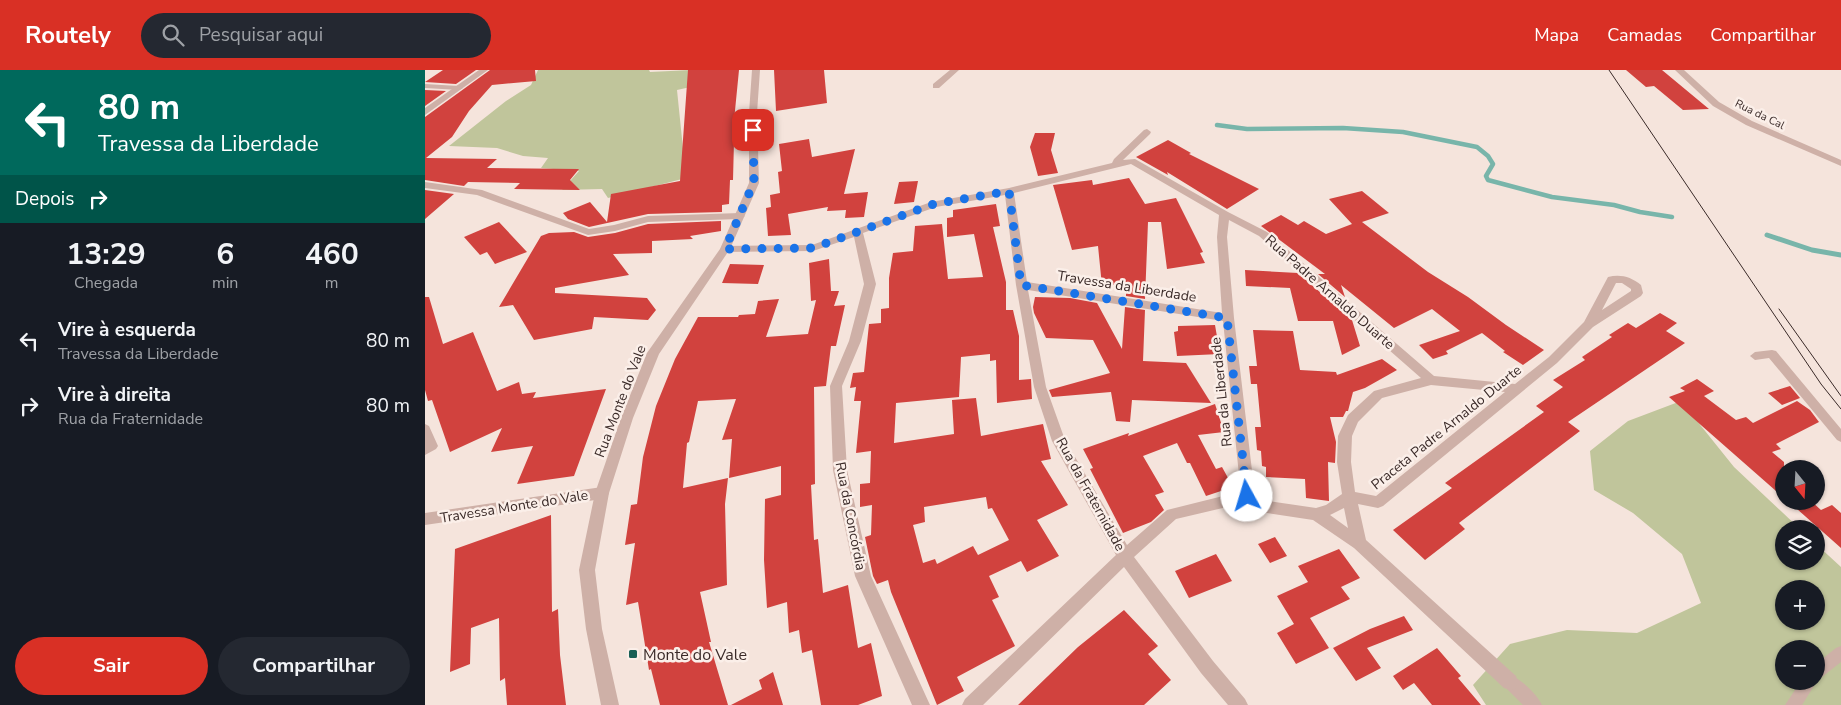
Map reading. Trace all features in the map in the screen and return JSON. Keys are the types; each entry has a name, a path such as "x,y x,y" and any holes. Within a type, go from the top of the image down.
{"street":[{"path":"425,112 484,70"},
{"name":"Rua Monte do Vale","path":"610,705 593,629 587,570 602,492 627,418 653,353 725,249 754,182 753,113 756,70"},
{"path":"936,86 955,70"},
{"name":"Rua da Cal","path":"1679,70 1716,104 1749,123 1841,163"},
{"path":"1117,164 1117,161 1147,132"},
{"name":"Rua Padre Arnaldo Duarte","path":"725,249 813,248 934,204 1009,191 1132,161 1224,214 1263,234 1431,380"},
{"path":"425,184 479,192 588,232 615,228 647,219 740,216"},
{"name":"Rua da Fraternidade","path":"1009,191 1021,285 1040,387 1059,441 1125,556 1207,667 1239,705"},
{"name":"Rua da Liberdade","path":"1224,214 1222,237 1227,318 1247,496 1239,503"},
{"name":"Rua da Concórdia","path":"858,232 870,284 855,341 836,386 840,470 863,576 921,705"},
{"name":"Travessa da Liberdade","path":"1021,285 1227,318"},
{"name":"Praceta Padre Arnaldo Duarte","path":"1349,497 1378,502 1553,360 1589,324"},
{"path":"1359,542 1349,497 1344,462 1345,436 1353,419 1379,394 1431,380 1517,389"},
{"name":"Travessa Monte do Vale","path":"425,519 602,492"},
{"path":"1316,514 1331,508 1349,497"},
{"path":"971,705 1125,556 1172,514 1227,501 1316,514 1359,542 1510,682"}],"lane":[{"path":"425,86 459,88"},
{"path":"1755,356 1772,354 1841,437"},
{"path":"425,429 432,446 425,450"},
{"path":"1825,666 1841,652"},
{"path":"1510,682 1534,705"},
{"path":"1793,705 1804,690"}],"green space":[{"path":"538,70 649,70 650,72 691,70 704,84 677,90 686,178 608,198 602,189 562,190 579,171 541,168 548,158 523,156 497,148 449,146 506,101 531,85"},
{"path":"1681,401 1734,467 1775,506 1775,510 1780,510 1790,520 1775,520 1775,570 1825,570 1825,552 1841,567 1841,705 1486,705 1473,685 1510,644 1567,630 1637,633 1701,603 1682,554 1633,513 1594,490 1590,451 1628,421"}],"building":[{"path":"443,70 476,70 456,84 425,82"},
{"path":"490,70 535,70 536,81 492,85 469,111 452,137 426,158 497,159 487,168 579,169 570,180 580,190 514,189 520,183 468,182 464,186 425,180 425,117"},
{"path":"688,70 739,70 732,141 734,141 733,180 730,180 729,204 722,205 722,212 648,214 589,227 568,219 563,213 590,202 607,222 611,194 680,181"},
{"path":"774,70 824,70 827,103 776,111"},
{"path":"1626,70 1662,70 1709,109 1683,110 1654,86 1646,87"},
{"path":"425,90 446,91 425,106"},
{"path":"1035,133 1055,133 1051,150 1058,173 1038,176 1030,147"},
{"path":"809,139 812,157 855,149 844,194 868,192 864,217 845,218 846,210 827,211 828,207 788,214 791,235 768,236 766,208 771,207 770,195 780,193 778,172 782,171 779,144"},
{"path":"1168,140 1191,153 1189,154 1259,189 1227,209 1167,172 1168,175 1136,157"},
{"path":"1129,178 1145,204 1176,198 1203,252 1200,253 1205,263 1167,269 1161,222 1148,222 1145,299 1126,296 1126,284 1102,286 1098,246 1072,250 1053,185 1092,180 1093,185"},
{"path":"918,181 914,202 894,204 899,182"},
{"path":"425,190 454,194 425,219"},
{"path":"1362,191 1389,213 1362,222 1428,272 1468,297 1544,350 1523,365 1503,352 1505,351 1482,333 1446,351 1448,354 1433,359 1419,345 1460,331 1432,309 1394,328 1341,285 1345,297 1318,274 1325,274 1261,226 1281,215 1298,225 1304,221 1326,234 1352,224 1329,199"},
{"path":"996,204 1000,226 993,227 1006,282 1006,310 1013,310 1019,336 1019,380 1031,379 1032,399 997,403 996,360 990,361 990,354 961,357 959,397 896,403 894,443 954,434 952,400 976,398 981,436 1043,424 1051,459 1041,461 1068,505 1037,520 1059,556 1027,572 1021,561 989,576 999,597 992,600 1015,646 957,677 964,691 937,705 891,592 888,580 877,584 873,576 865,537 871,535 872,505 860,507 860,484 870,483 871,451 856,453 861,401 854,401 856,387 850,388 853,373 864,372 869,324 881,323 881,309 889,308 889,278 893,253 913,251 915,226 942,224 948,279 983,277 974,234 947,237 947,218 953,217 953,210","holes":["986,497 988,509 992,508 1009,540 978,555 973,546 937,564 935,559 923,563 913,525 925,522 924,507"]},
{"path":"721,221 721,231 690,236 693,239 652,241 652,253 613,254 629,275 555,288 555,293 647,298 656,310 648,320 594,317 592,329 534,340 513,305 499,307 541,236 549,233 574,232 588,237 615,233 648,224"},
{"path":"499,222 527,252 495,264 487,252 480,255 464,237"},
{"path":"829,259 831,291 839,291 834,306 845,305 836,346 831,346 826,386 814,387 815,484 811,485 814,540 818,539 823,593 848,585 858,648 871,643 882,696 858,705 821,705 812,650 802,653 799,630 789,633 787,602 767,608 764,560 765,499 781,495 781,466 729,478 732,439 722,440 736,399 698,401 689,442 687,443 683,488 728,478 725,504 727,585 700,592 711,642 709,642 728,705 660,705 651,669 649,670 638,602 626,605 635,543 625,545 631,505 637,504 643,457 656,406 675,359 698,317 738,317 739,315 755,314 758,301 779,299 766,337 808,334 816,300 811,301 809,263"},
{"path":"730,264 764,265 758,284 722,283"},
{"path":"1245,270 1298,273 1352,320 1360,346 1342,355 1333,321 1298,321 1290,288 1246,286"},
{"path":"425,297 429,297 443,344 473,332 497,391 519,382 522,394 536,392 533,398 606,389 574,476 517,484 533,446 491,452 502,428 450,452 432,400 428,401 425,390"},
{"path":"1035,297 1070,298 1097,303 1122,349 1125,307 1145,310 1143,361 1186,363 1211,403 1132,400 1130,422 1116,421 1111,392 1052,397 1049,390 1110,373 1093,340 1046,338 1034,313"},
{"path":"1660,313 1677,323 1666,331 1685,343 1568,422 1580,431 1459,523 1465,529 1425,560 1393,530 1452,488 1445,483 1544,412 1536,406 1563,387 1553,380 1585,360 1582,357 1612,337 1609,335 1628,323 1636,328"},
{"path":"1215,325 1220,354 1177,356 1174,332 1178,331 1178,326"},
{"path":"1253,330 1293,331 1300,370 1336,372 1337,375 1382,359 1397,370 1365,388 1353,392 1348,411 1346,411 1343,417 1330,417 1336,442 1335,463 1328,462 1329,501 1306,498 1305,479 1266,477 1266,467 1262,466 1261,451 1257,450 1255,427 1261,427 1257,384 1251,384 1249,366 1257,366"},
{"path":"1697,379 1714,391 1704,396 1736,420 1746,417 1753,423 1797,401 1810,410 1819,422 1776,444 1781,449 1772,452 1782,460 1775,460 1775,490 1669,397 1685,391 1680,388"},
{"path":"1790,386 1800,398 1782,405 1768,393"},
{"path":"1215,404 1224,432 1198,435 1216,469 1222,467 1233,487 1206,496 1190,463 1187,463 1177,443 1143,456 1164,492 1155,495 1164,510 1151,522 1123,533 1090,469 1093,468 1083,449 1129,433 1128,436"},
{"path":"1832,505 1841,513 1841,548 1825,534 1825,520 1809,520 1798,510 1825,510"},
{"path":"551,515 552,612 558,609 560,655 566,705 507,705 505,678 500,681 499,618 471,628 470,664 450,672 455,549"},
{"path":"1275,537 1287,556 1270,563 1258,544"},
{"path":"1339,549 1360,578 1341,587 1350,599 1310,618 1329,648 1296,664 1277,633 1294,624 1277,596 1308,582 1298,566"},
{"path":"1216,554 1232,581 1189,598 1175,571"},
{"path":"1124,610 1158,646 1148,654 1171,680 1144,705 1018,705 1078,647"},
{"path":"1404,616 1413,630 1367,648 1381,668 1356,681 1333,648 1370,629"},
{"path":"1437,648 1461,676 1458,678 1481,705 1432,705 1414,683 1403,690 1393,676"},
{"path":"773,672 783,705 731,705 762,689 759,680"}],"waterway":[{"path":"1217,125 1247,129 1343,128 1403,132 1477,147 1488,156 1493,164 1486,176 1488,180 1552,197 1614,205 1640,212 1672,217"},
{"path":"1767,235 1812,250 1841,255"}],"tram line":[{"path":"1609,70 1821,384 1841,409"},
{"path":"1779,309 1841,396"}],"place":[{"name":"Monte do Vale","path":"633,654"}],"route":[{"path":"753,130 754,182 725,249 813,248 934,204 1009,191 1021,285 1227,318 1247,496"}]}
